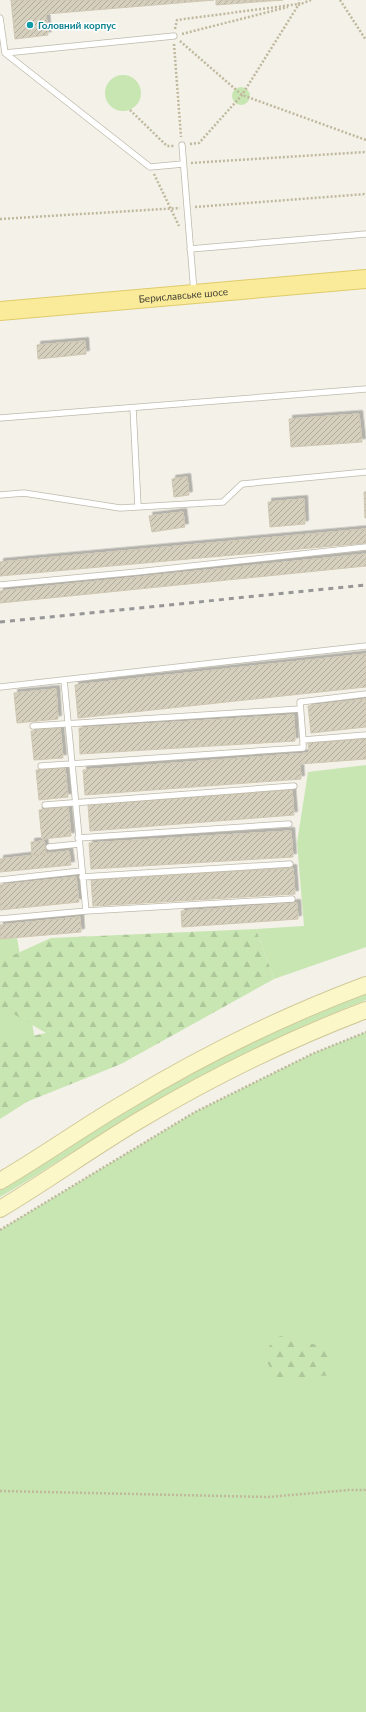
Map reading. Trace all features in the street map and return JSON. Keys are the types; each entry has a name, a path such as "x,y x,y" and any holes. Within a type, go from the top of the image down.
{"main road":[{"name":"Бериславське шосе","path":"2,312 366,279"}],"street":[{"path":"0,1181 114,1109 178,1072 278,1022 366,985"},
{"path":"0,1209 138,1121 196,1089 264,1054 327,1025 366,1010"}],"lane":[{"path":"0,18 5,54 150,167 184,164"},
{"path":"5,54 174,36"},
{"path":"182,145 195,294"},
{"path":"190,249 366,234"},
{"path":"0,418 366,389"},
{"path":"133,408 138,507"},
{"path":"0,495 24,494 120,508 223,502 242,484 366,472"},
{"path":"0,585 366,548"},
{"path":"0,687 366,646"},
{"path":"64,680 81,874 86,911"},
{"path":"41,766 302,748 303,740 300,702 366,694"},
{"path":"33,726 300,709"},
{"path":"303,740 366,734"},
{"path":"45,805 294,786"},
{"path":"49,847 78,841 289,824"},
{"path":"0,880 81,874 290,864"},
{"path":"0,919 86,911 292,899"}],"path":[{"path":"130,110 167,146 199,144 242,95 299,4 299,0"},
{"path":"174,36 311,0"},
{"path":"340,0 366,40"},
{"path":"177,20 299,4"},
{"path":"174,36 242,95 366,140"},
{"path":"174,36 182,145"},
{"path":"184,164 366,152"},
{"path":"150,167 190,249"},
{"path":"0,1230 195,1112 312,1054 366,1032"},
{"path":"0,1491 268,1498 349,1490 366,1490"}],"green space":[{"path":"127,75 136,80 140,86 140,100 136,106 127,111 119,111 110,106 106,100 105,89 110,80 116,76"},
{"path":"241,87 247,90 250,96 247,102 241,105 235,102 232,96 235,90"},
{"path":"366,765 366,947 274,979 256,929 304,926 297,843 308,772"},
{"path":"256,929 274,979 121,1064 4,1111 0,1110 0,1043 46,1033 0,1006 0,961 51,938"},
{"path":"17,938 44,1091 0,1119 0,939"},
{"path":"366,992 366,1000 338,1011 227,1062 174,1091 128,1117 0,1197 0,1187 107,1120 237,1049 285,1026"},
{"path":"366,1032 366,1712 0,1712 0,1230 195,1112 312,1054"},
{"path":"280,1336 326,1347 332,1375 277,1380 262,1353"}],"building":[{"name":"Головний корпус","path":"11,0 214,0 46,14 48,35 15,39"},
{"path":"216,0 283,0 216,5"},
{"path":"85,341 86,354 38,359 37,345"},
{"path":"359,414 362,442 291,447 289,419"},
{"path":"187,477 189,495 174,497 172,479"},
{"path":"364,492 366,492 366,518 365,518"},
{"path":"304,499 305,524 270,527 268,502"},
{"path":"183,512 185,527 152,532 149,516"},
{"path":"366,529 366,543 0,576 0,562"},
{"path":"366,554 366,566 0,603 0,591"},
{"path":"366,654 366,687 78,718 75,685"},
{"path":"56,689 58,719 17,723 14,693"},
{"path":"366,699 366,727 311,733 308,706"},
{"path":"294,715 295,741 80,754 79,728"},
{"path":"60,728 63,758 34,760 31,731"},
{"path":"366,739 366,759 300,764 301,779 85,795 83,770 309,753 308,743"},
{"path":"65,768 68,797 39,800 36,770"},
{"path":"292,790 294,815 90,831 88,805"},
{"path":"68,807 71,836 42,839 39,810"},
{"path":"291,831 293,857 91,869 89,843"},
{"path":"44,841 46,854 32,855 31,842"},
{"path":"69,851 71,865 0,872 0,859"},
{"path":"293,868 295,894 93,906 91,880"},
{"path":"76,877 79,902 0,910 0,885"},
{"path":"297,903 298,919 182,927 181,911"},
{"path":"80,917 81,932 0,939 0,925"}],"railway":[{"path":"0,622 366,585"}],"place":[{"name":"Головний корпус","path":"30,25"}]}
